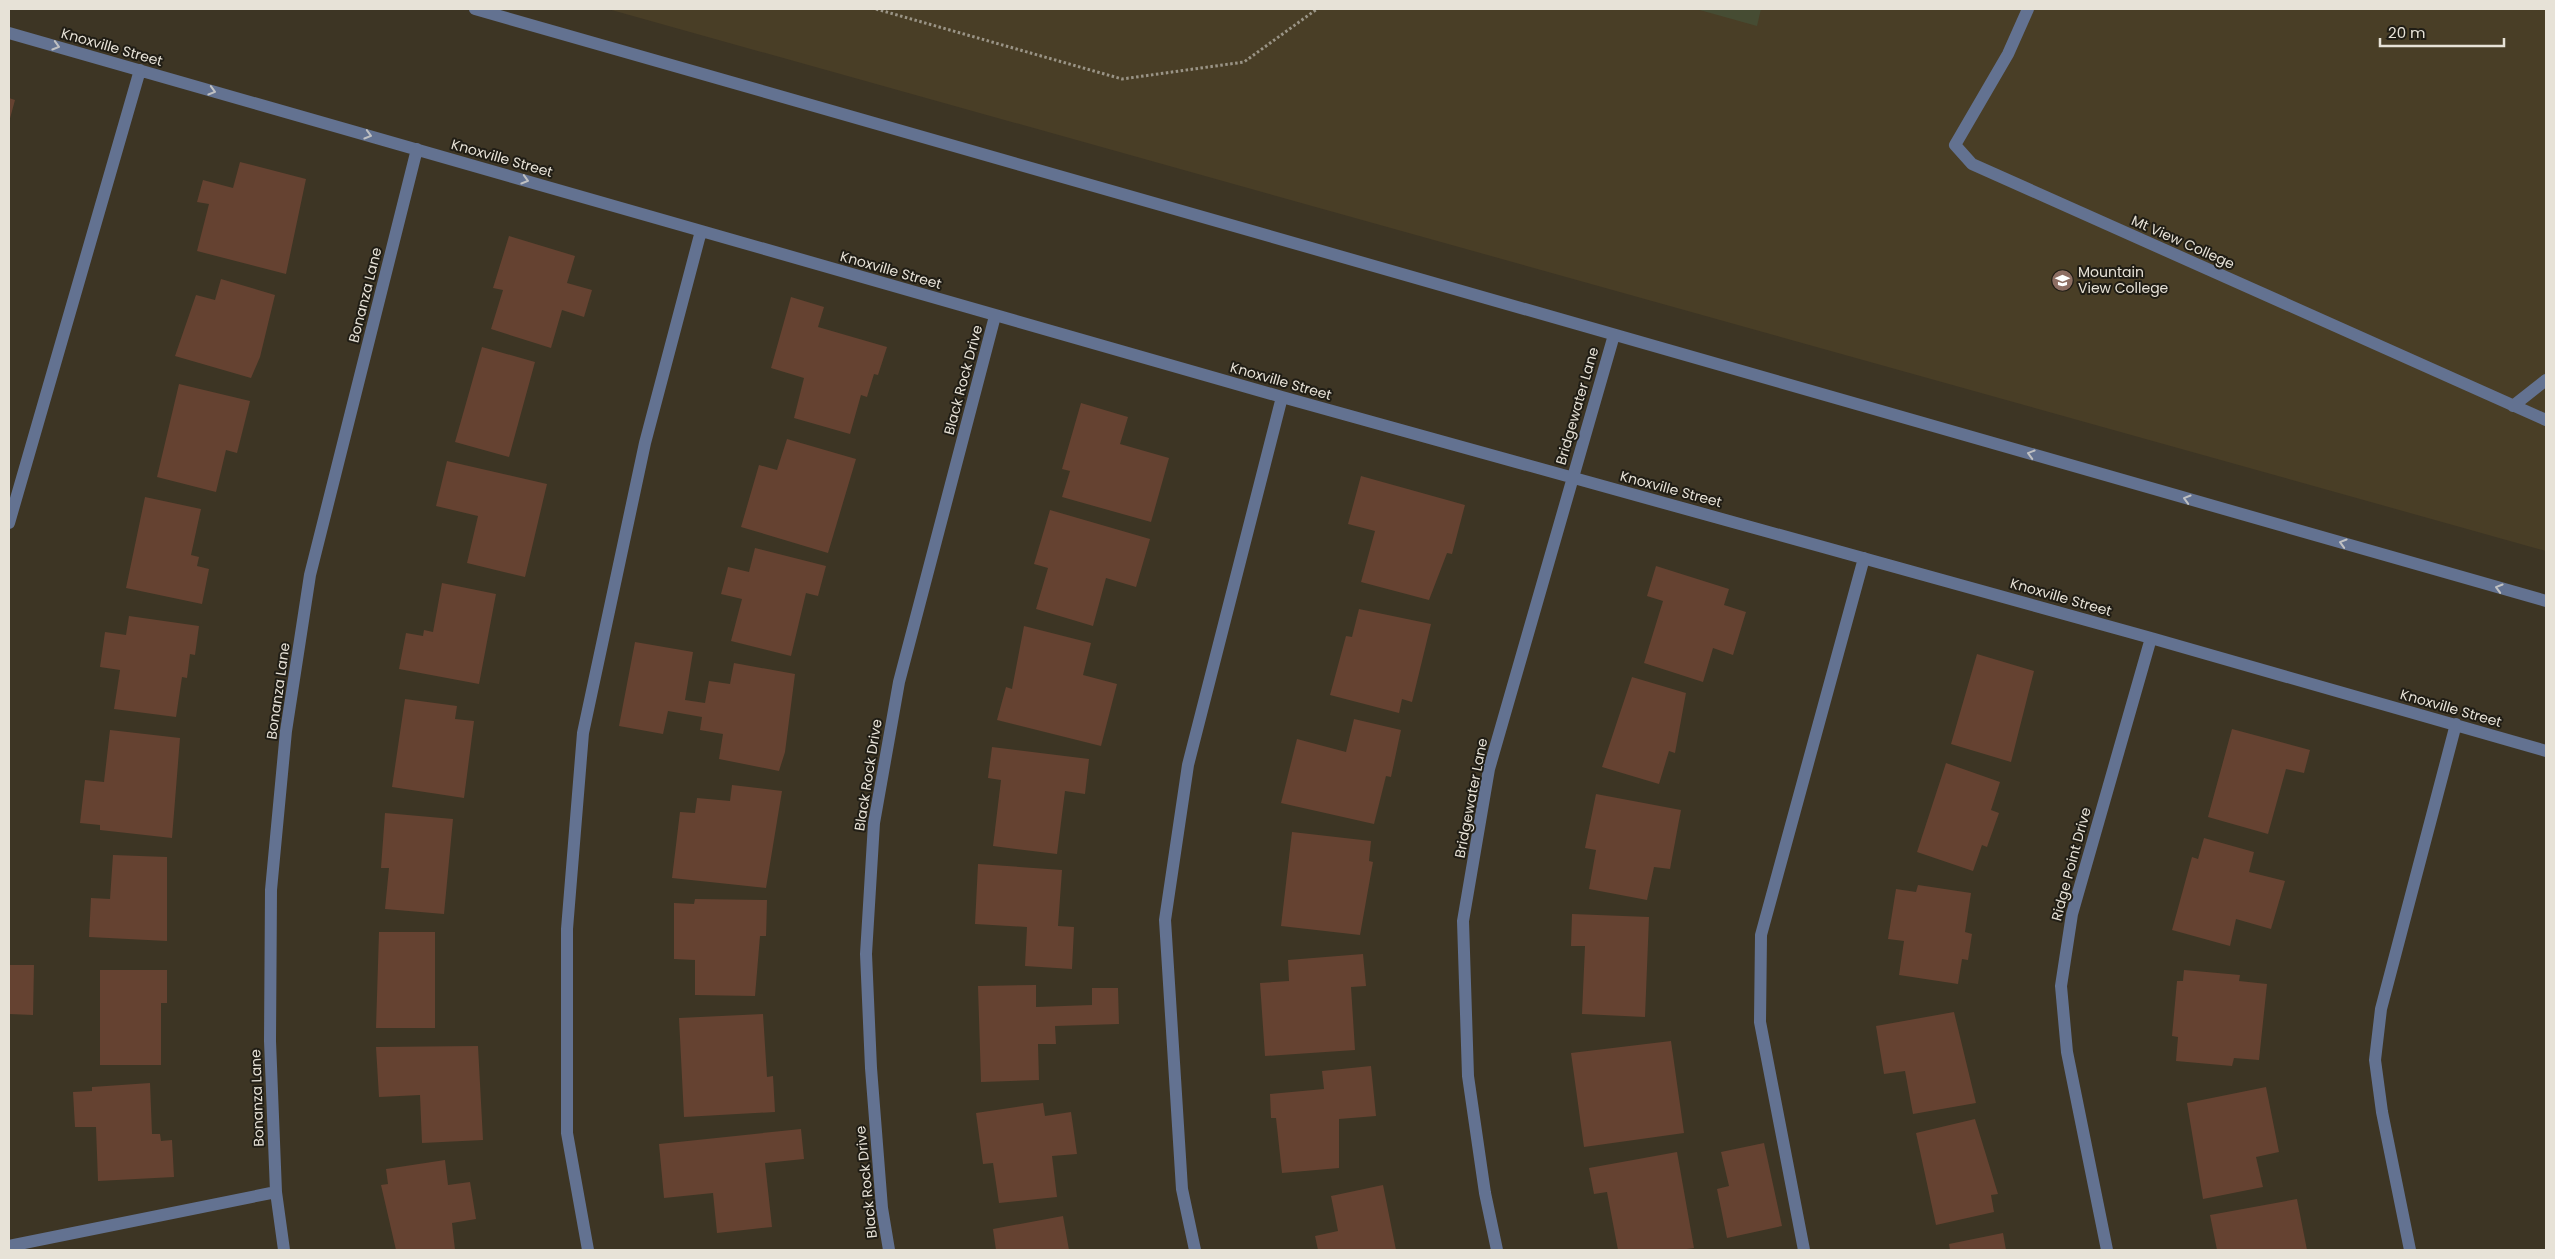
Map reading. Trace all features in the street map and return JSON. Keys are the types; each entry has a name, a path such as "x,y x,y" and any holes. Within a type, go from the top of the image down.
{"street":[{"path":"475,9 2546,601"},
{"name":"Mt View College","path":"2028,9 2008,54 1955,145 1972,164 2546,420"},
{"name":"Knoxville Street","path":"9,33 1282,398 1864,558 2546,750"},
{"path":"9,523 140,70"},
{"name":"Bonanza Lane","path":"284,1250 276,1192 270,1041 271,890 286,732 310,574 417,150"},
{"path":"588,1250 567,1133 567,929 584,733 645,443 701,231"},
{"name":"Black Rock Drive","path":"889,1250 882,1208 870,1068 866,954 874,823 899,682 995,316"},
{"name":"Bridgewater Lane","path":"1497,1250 1485,1193 1468,1076 1463,921 1489,769 1614,335"},
{"path":"2513,406 2546,380"},
{"path":"1195,1250 1182,1189 1165,920 1188,765 1282,398"},
{"path":"1804,1250 1760,1022 1760,935 1864,558"},
{"name":"Ridge Point Drive","path":"2107,1250 2067,1052 2061,986 2072,914 2151,638"},
{"path":"2410,1250 2382,1112 2375,1060 2381,1009 2456,724"},
{"path":"9,1246 276,1192"}],"path":[{"path":"876,9 1122,79 1244,62 1317,9"}],"shaded area":[{"name":"Mountain View College","path":"608,9 2546,9 2546,551"}],"green space":[{"path":"1696,9 1761,9 1757,26"}],"building":[{"path":"9,98 15,100 9,122"},
{"path":"240,162 306,179 286,274 197,251 209,204 197,202 203,180 233,188"},
{"path":"509,236 575,256 567,283 592,290 584,317 562,310 551,348 491,329 503,290 493,288"},
{"path":"221,279 275,295 260,357 251,378 175,356 196,295 215,300"},
{"path":"791,297 824,307 818,327 887,347 878,375 874,374 867,397 861,395 850,434 794,418 804,378 771,368"},
{"path":"482,347 535,362 509,457 455,442"},
{"path":"179,384 250,401 237,453 226,450 216,492 157,477"},
{"path":"1081,403 1128,417 1120,444 1169,458 1151,522 1062,497 1070,471 1062,469"},
{"path":"787,439 856,459 828,553 741,527 759,465 777,470"},
{"path":"447,461 547,484 525,577 467,563 478,516 436,506"},
{"path":"1361,476 1465,505 1452,554 1447,553 1429,600 1361,582 1375,531 1348,524"},
{"path":"145,497 201,509 191,555 199,557 197,566 209,569 202,604 126,588"},
{"path":"1050,510 1150,539 1136,587 1106,578 1093,626 1036,609 1048,568 1034,564"},
{"path":"755,548 826,566 818,596 806,593 791,656 731,641 742,599 721,594 728,567 749,572"},
{"path":"1656,566 1729,589 1724,605 1746,612 1733,655 1713,648 1703,682 1644,663 1663,601 1647,596"},
{"path":"442,583 496,594 479,684 399,669 406,633 423,636 424,630 433,632"},
{"path":"1359,609 1431,624 1412,702 1402,699 1399,713 1330,695 1346,636 1352,637"},
{"path":"129,616 199,626 195,655 190,654 187,678 182,677 176,717 114,709 120,670 100,667 105,632 126,635"},
{"path":"1024,626 1091,643 1083,675 1117,684 1101,746 997,720 1006,687 1012,689"},
{"path":"635,642 693,652 685,700 705,703 709,681 730,684 734,663 795,674 785,752 779,771 719,759 723,734 700,730 702,717 668,711 663,734 619,726"},
{"path":"1977,654 2034,671 2011,762 1951,744"},
{"path":"1632,677 1686,693 1675,753 1669,751 1659,784 1602,767"},
{"path":"405,699 457,706 455,719 474,721 464,798 392,787"},
{"path":"1354,719 1401,730 1391,777 1386,776 1374,824 1281,803 1297,739 1346,752"},
{"path":"2232,729 2310,750 2304,773 2286,769 2268,834 2208,817"},
{"path":"110,730 180,738 172,838 100,830 100,825 80,823 85,780 104,782"},
{"path":"992,747 1089,759 1085,794 1065,791 1057,854 993,846 1001,780 988,778"},
{"path":"1946,763 2000,782 1991,810 1999,813 1987,847 1982,845 1973,871 1917,852"},
{"path":"732,785 782,791 766,888 672,878 680,812 695,813 697,798 730,801"},
{"path":"1596,794 1681,810 1670,869 1654,867 1647,900 1589,889 1596,850 1585,848"},
{"path":"385,813 453,819 444,914 385,909 389,868 381,868"},
{"path":"1292,832 1371,841 1369,861 1373,862 1360,935 1281,926"},
{"path":"2204,838 2254,852 2249,872 2285,881 2271,929 2236,919 2230,946 2172,930 2192,857 2198,859"},
{"path":"113,855 167,857 167,941 89,937 91,898 110,899"},
{"path":"978,864 1062,870 1058,926 1074,927 1072,969 1025,966 1027,927 975,924"},
{"path":"1918,885 1971,893 1965,932 1972,934 1968,960 1962,959 1958,984 1899,975 1904,941 1888,939 1896,889 1916,892"},
{"path":"695,899 767,900 766,936 760,936 755,996 695,995 695,960 674,959 674,903 694,904"},
{"path":"1572,914 1649,917 1645,1017 1582,1014 1585,946 1571,946"},
{"path":"379,932 435,932 435,1028 376,1028"},
{"path":"1363,954 1366,986 1351,987 1355,1050 1265,1056 1260,983 1289,981 1288,960"},
{"path":"9,965 34,965 33,1015 9,1014"},
{"path":"100,970 167,970 167,1003 161,1003 161,1065 100,1065"},
{"path":"2184,970 2240,975 2239,981 2267,984 2259,1060 2234,1058 2232,1066 2176,1061 2178,1037 2172,1036 2177,981 2183,981"},
{"path":"1036,985 1036,1007 1092,1005 1092,988 1118,988 1119,1024 1055,1026 1056,1044 1038,1044 1039,1080 981,1082 978,986"},
{"path":"1954,1012 1976,1103 1913,1114 1905,1071 1884,1074 1876,1026"},
{"path":"763,1014 767,1077 773,1076 775,1112 684,1117 679,1018"},
{"path":"1671,1041 1684,1133 1584,1147 1571,1053"},
{"path":"478,1046 483,1140 422,1143 420,1095 379,1097 376,1047"},
{"path":"1371,1066 1376,1116 1339,1119 1339,1168 1282,1173 1276,1118 1271,1118 1270,1094 1324,1089 1322,1071"},
{"path":"150,1083 152,1134 160,1134 161,1141 172,1140 174,1177 98,1181 96,1127 75,1127 73,1092 92,1091 92,1087"},
{"path":"2266,1087 2279,1152 2256,1157 2263,1187 2203,1199 2187,1103"},
{"path":"1043,1103 1045,1116 1071,1112 1077,1154 1052,1156 1057,1197 999,1203 993,1163 983,1164 976,1113"},
{"path":"1975,1119 1998,1194 1991,1195 1994,1212 1936,1225 1916,1133"},
{"path":"801,1129 804,1159 765,1163 772,1227 717,1233 713,1193 664,1198 659,1144"},
{"path":"1764,1143 1782,1226 1727,1238 1717,1189 1729,1186 1721,1152"},
{"path":"1677,1152 1694,1248 1680,1250 1618,1250 1607,1192 1594,1194 1589,1168"},
{"path":"445,1160 448,1185 470,1182 476,1219 452,1223 455,1250 396,1250 381,1185 388,1184 386,1169"},
{"path":"1383,1185 1396,1250 1318,1250 1315,1236 1338,1231 1331,1196"},
{"path":"2297,1199 2307,1250 2217,1250 2210,1215"},
{"path":"1063,1216 1069,1250 996,1250 993,1229"},
{"path":"2003,1233 2006,1250 1950,1250 1949,1244"}],"place":[{"name":"Mountain View College","path":"2062,280"}]}
